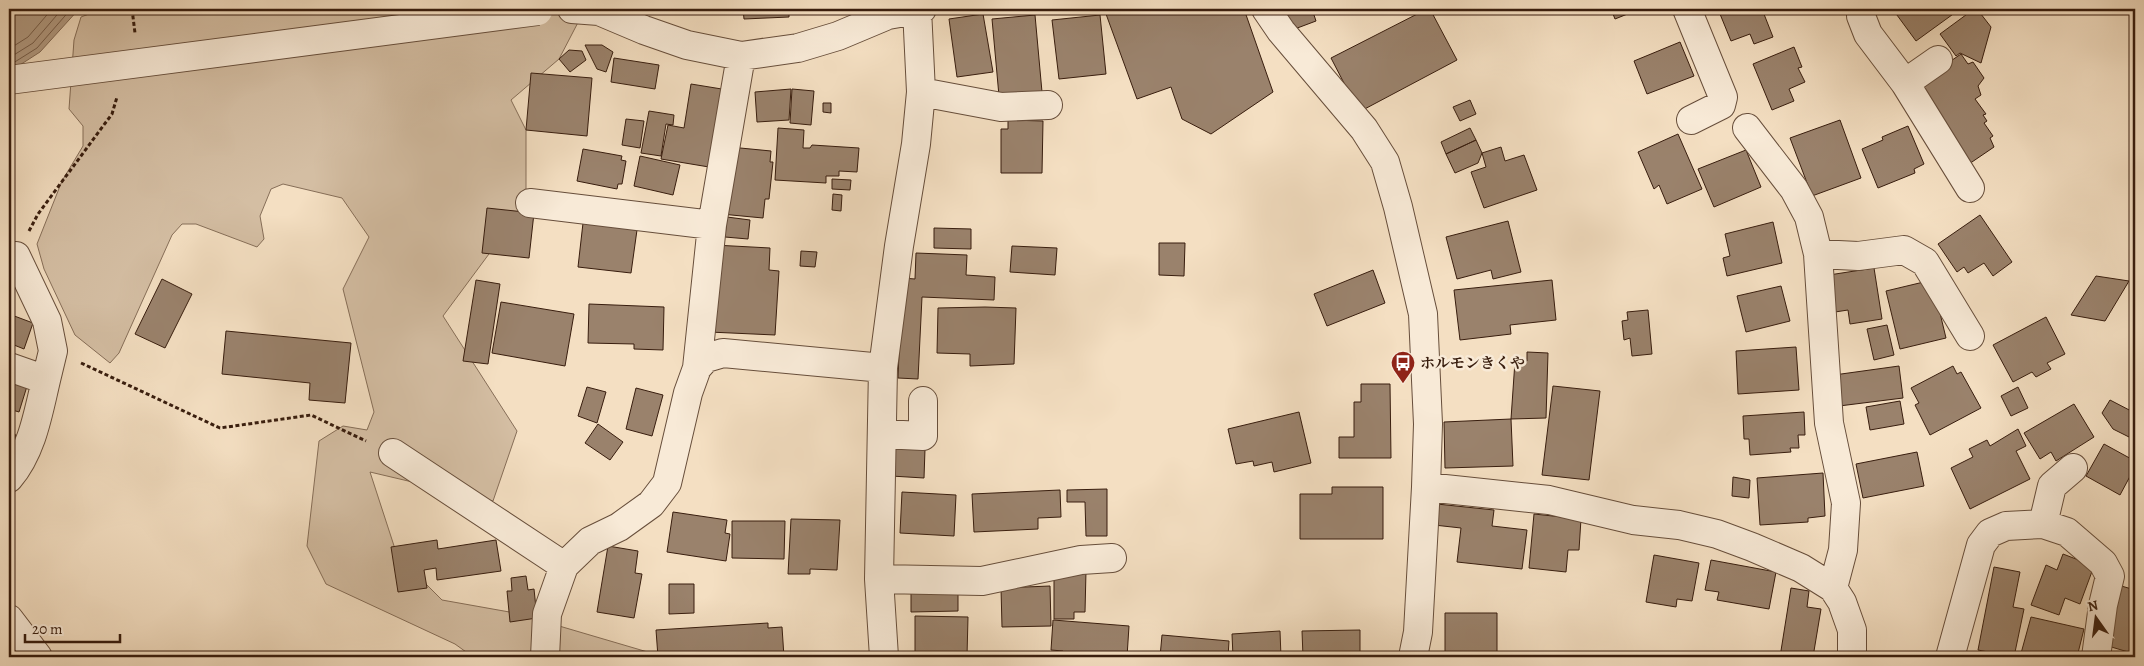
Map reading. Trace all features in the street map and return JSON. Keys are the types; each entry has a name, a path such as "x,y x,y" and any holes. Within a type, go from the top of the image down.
{"street":[{"path":"572,9 599,11 644,30 687,45 741,56 798,48 838,36 888,15 919,9 921,92 916,144 899,246 883,368 879,579 884,657"},
{"path":"1266,9 1281,31 1364,129 1385,162 1398,207 1423,314 1428,424 1420,604 1413,657"},
{"path":"1687,9 1723,97 1721,105 1691,120"},
{"path":"1861,9 1861,16 1868,34 1905,84 1970,188"},
{"path":"9,80 550,10"},
{"path":"545,657 547,614 564,566 590,542 619,527 651,504 667,483 688,393 697,368 712,225 741,56"},
{"path":"1905,84 1938,60"},
{"path":"921,92 1001,107 1048,105"},
{"path":"1747,128 1794,189 1809,216 1818,254 1829,423 1846,503 1843,550 1833,588"},
{"path":"530,203 712,225"},
{"path":"1818,254 1858,256 1904,250 1925,262 1970,336"},
{"path":"9,478 20,465 34,429 53,350 47,321 16,256"},
{"path":"697,368 706,358 723,353 883,368"},
{"path":"9,367 46,380"},
{"path":"882,434 923,436 923,401"},
{"path":"393,454 564,566"},
{"path":"2043,524 2052,486 2073,468"},
{"path":"1426,487 1549,500 1632,520 1679,525 1717,534 1801,568 1833,588 1842,602 1852,630 1852,657"},
{"path":"1950,657 1981,545 1990,533 2006,526 2043,524 2067,532 2103,563 2110,576 2102,613 2096,657"},
{"path":"879,579 982,581 1081,560 1112,558"},
{"path":"9,619 38,657"}],"path":[{"path":"132,9 136,32 133,41"},
{"path":"16,256 38,214 112,114 118,96"},
{"path":"53,350 220,428 311,415 393,454"}],"shaded area":[{"path":"102,9 585,9 559,59 511,100 526,130 526,204 443,316 517,431 493,501 370,472 397,555 442,600 515,613 651,653 652,657 473,657 455,644 326,584 307,546 319,441 343,426 367,430 374,412 343,289 369,237 342,198 283,184 271,189 260,216 264,239 257,247 196,224 182,224 172,235 119,353 110,363 75,335 44,269 37,244 62,181 83,146 83,126 69,109 74,40 81,17"}],"water":[{"path":"9,9 79,9 40,52 9,72"}],"building":[{"path":"743,9 789,9 789,17 744,19"},
{"path":"1122,9 1244,9 1273,92 1211,134 1182,119 1171,87 1137,99 1106,14"},
{"path":"1284,9 1312,9 1316,21 1292,30"},
{"path":"1430,9 1457,60 1359,112 1331,58"},
{"path":"1611,9 1640,9 1615,19"},
{"path":"1733,9 1762,9 1773,37 1754,44 1750,34 1731,41 1720,14"},
{"path":"1897,9 1954,9 1956,12 1916,41 1894,11"},
{"path":"1974,9 1977,9 1991,27 1981,63 1960,53 1956,56 1940,34"},
{"path":"983,14 993,72 957,77 949,19"},
{"path":"1035,15 1042,92 999,96 992,19"},
{"path":"1100,15 1106,74 1059,79 1052,20"},
{"path":"1680,42 1694,76 1647,94 1634,61"},
{"path":"585,45 602,45 613,52 606,72 597,69"},
{"path":"1794,47 1802,67 1798,68 1805,82 1789,89 1794,101 1772,110 1753,64"},
{"path":"569,50 582,51 586,60 570,72 559,59"},
{"path":"1961,54 1968,64 1973,62 1984,78 1978,86 1981,95 1975,99 1986,114 1983,115 1987,121 1984,123 1993,136 1990,138 1994,147 1969,164 1919,88 1926,78"},
{"path":"614,58 659,65 655,89 611,82"},
{"path":"531,73 592,78 587,136 526,130"},
{"path":"691,84 734,91 721,169 661,159 668,125 684,128"},
{"path":"791,89 789,120 757,122 755,92"},
{"path":"792,89 814,91 811,125 790,123"},
{"path":"1470,100 1476,114 1460,121 1453,107"},
{"path":"823,103 831,103 831,113 823,112"},
{"path":"649,111 674,115 673,125 666,124 661,156 641,153"},
{"path":"626,119 644,121 640,148 622,145"},
{"path":"1008,120 1043,121 1042,173 1001,173 1001,129 1008,129"},
{"path":"1840,120 1861,178 1812,196 1790,138"},
{"path":"1908,126 1924,164 1914,169 1915,173 1878,188 1862,149 1883,140 1882,137"},
{"path":"778,128 804,130 803,148 810,148 812,145 859,148 857,172 839,171 839,176 826,176 826,183 775,180"},
{"path":"1470,128 1476,140 1446,154 1441,142"},
{"path":"1678,134 1702,189 1667,204 1659,185 1654,189 1638,152"},
{"path":"1476,140 1482,153 1478,163 1455,173 1446,154"},
{"path":"730,147 771,151 770,162 773,162 769,199 765,199 763,218 721,214"},
{"path":"1501,147 1505,161 1524,155 1537,190 1484,208 1471,172 1486,167 1482,153"},
{"path":"583,149 622,156 621,160 626,161 622,184 618,184 617,189 577,181"},
{"path":"1746,150 1761,187 1714,207 1698,169"},
{"path":"640,156 680,165 673,195 634,186"},
{"path":"832,179 851,180 850,190 832,189"},
{"path":"833,194 842,195 841,211 832,210"},
{"path":"487,208 534,213 529,258 482,253"},
{"path":"1980,215 2012,262 1993,276 1984,263 1968,273 1964,267 1957,272 1938,244"},
{"path":"727,217 750,220 748,239 725,237"},
{"path":"1508,221 1521,272 1493,279 1491,270 1457,279 1446,237"},
{"path":"1773,222 1782,263 1727,276 1723,258 1730,256 1725,234"},
{"path":"583,223 637,230 631,273 578,267"},
{"path":"934,228 971,229 971,249 934,248"},
{"path":"1159,243 1185,243 1184,276 1159,275"},
{"path":"714,245 770,248 769,270 779,271 775,335 709,332"},
{"path":"1012,246 1057,248 1055,275 1010,272"},
{"path":"801,251 817,252 815,267 800,266"},
{"path":"916,253 967,255 966,275 995,277 994,300 922,297 918,379 898,378 902,278 915,279"},
{"path":"1874,268 1882,319 1850,324 1848,310 1835,312 1829,275"},
{"path":"1373,270 1385,303 1327,326 1314,294"},
{"path":"2096,276 2129,281 2105,321 2071,315"},
{"path":"162,279 192,294 165,348 135,334"},
{"path":"476,280 500,284 488,364 463,361"},
{"path":"1552,280 1556,320 1510,325 1511,334 1460,340 1454,290"},
{"path":"1932,280 1946,338 1900,349 1886,291"},
{"path":"1781,286 1790,321 1746,332 1737,296"},
{"path":"501,302 574,314 565,366 492,353"},
{"path":"589,304 664,307 663,350 634,349 634,344 588,343"},
{"path":"938,308 1016,308 1014,364 970,366 970,354 937,353"},
{"path":"1648,310 1652,354 1632,356 1630,338 1624,340 1622,321 1628,320 1627,312"},
{"path":"9,314 33,323 24,349 9,343"},
{"path":"2046,317 2065,354 2047,363 2051,369 2036,377 2032,372 2013,382 1993,345"},
{"path":"1887,325 1894,355 1874,360 1867,329"},
{"path":"226,331 351,343 345,403 309,400 310,383 222,374"},
{"path":"1796,347 1799,390 1738,394 1736,351"},
{"path":"1527,352 1548,353 1546,418 1511,419 1515,361 1527,361"},
{"path":"1899,366 1903,398 1839,406 1834,375"},
{"path":"1953,366 1957,374 1961,372 1981,408 1930,435 1915,405 1919,403 1911,388"},
{"path":"9,377 28,383 19,412 9,409"},
{"path":"1361,384 1390,384 1391,458 1339,458 1339,437 1354,437 1354,402 1361,402"},
{"path":"1553,386 1600,391 1589,480 1542,475"},
{"path":"587,387 606,392 597,423 578,416"},
{"path":"2018,387 2028,408 2011,416 2001,396"},
{"path":"636,388 663,395 652,436 626,429"},
{"path":"2110,400 2135,413 2135,440 2113,429 2102,413"},
{"path":"1900,401 1904,424 1870,430 1866,407"},
{"path":"2074,404 2094,437 2056,461 2051,452 2040,459 2024,433"},
{"path":"1299,412 1311,463 1274,472 1272,462 1254,466 1253,461 1236,464 1228,429"},
{"path":"1804,412 1805,435 1798,435 1799,448 1790,448 1791,452 1750,455 1749,439 1744,439 1743,416"},
{"path":"1511,419 1513,466 1445,468 1444,422"},
{"path":"598,424 623,442 610,460 585,443"},
{"path":"2018,429 2026,446 2016,451 2030,479 1970,509 1951,468 1973,457 1969,449 1987,440 1990,446"},
{"path":"9,433 16,435 9,459"},
{"path":"2104,444 2135,461 2135,467 2120,495 2086,476"},
{"path":"892,448 925,449 924,478 891,476"},
{"path":"1917,452 1924,486 1863,498 1856,464"},
{"path":"1823,473 1825,516 1808,518 1808,522 1760,525 1757,478"},
{"path":"1733,477 1750,480 1749,498 1732,496"},
{"path":"1332,487 1383,487 1383,539 1300,539 1300,494 1332,494"},
{"path":"1107,489 1107,536 1086,536 1085,502 1067,502 1067,490"},
{"path":"1060,490 1061,517 1038,518 1038,529 974,532 972,494"},
{"path":"902,492 956,495 954,536 900,533"},
{"path":"1437,504 1494,510 1492,526 1527,530 1522,569 1457,562 1461,528 1434,525"},
{"path":"673,512 727,520 725,533 730,534 726,561 667,552"},
{"path":"1534,514 1581,519 1579,550 1568,550 1566,572 1529,568"},
{"path":"791,519 840,520 837,570 810,569 810,574 788,574"},
{"path":"732,521 785,521 784,559 732,558"},
{"path":"437,540 438,549 496,540 501,571 437,580 436,568 424,570 427,588 398,592 391,547"},
{"path":"608,546 638,551 635,573 642,574 634,618 597,612"},
{"path":"2063,554 2094,566 2080,604 2065,598 2059,615 2031,605 2046,565 2057,570"},
{"path":"1654,555 1699,563 1692,601 1677,599 1676,607 1646,602"},
{"path":"1711,560 1776,572 1769,609 1717,600 1719,592 1705,590"},
{"path":"1994,567 2020,572 2013,607 2024,609 2014,657 1978,650"},
{"path":"1054,571 1086,571 1085,612 1074,612 1074,619 1054,619"},
{"path":"526,576 528,590 534,589 537,618 510,622 507,591 512,591 511,578"},
{"path":"669,584 694,584 694,613 669,614"},
{"path":"2118,585 2135,590 2135,654 2108,646"},
{"path":"1050,586 1051,626 1002,627 1001,588"},
{"path":"911,587 958,588 958,611 911,612"},
{"path":"1791,588 1809,591 1807,607 1821,609 1813,657 1780,657"},
{"path":"1445,613 1497,613 1497,657 1445,657"},
{"path":"915,616 968,617 967,656 915,656"},
{"path":"2031,617 2084,629 2077,657 2020,657"},
{"path":"1053,620 1129,626 1127,657 1063,657 1063,651 1051,650"},
{"path":"768,623 768,628 782,627 784,657 658,657 656,630"},
{"path":"1360,630 1360,657 1303,657 1302,631"},
{"path":"1280,631 1281,657 1233,657 1232,634"},
{"path":"1162,635 1229,641 1228,657 1160,657"}],"place":[{"name":"ホルモンきくや","path":"1403,384"}]}
